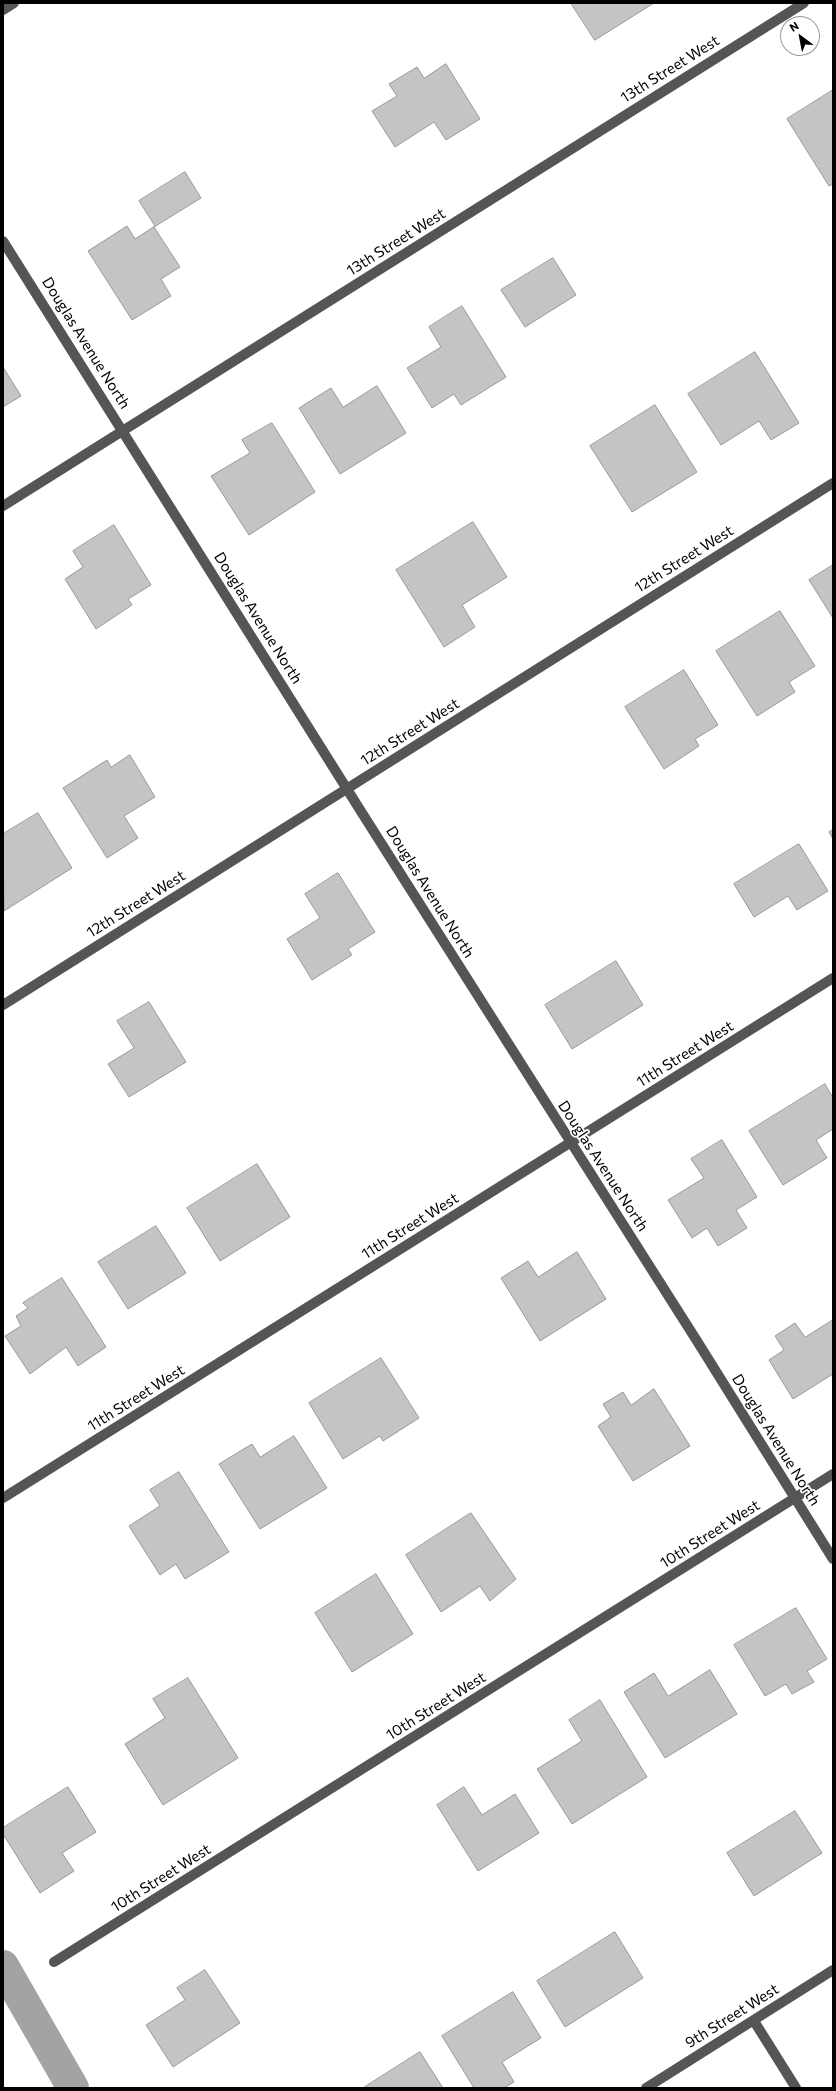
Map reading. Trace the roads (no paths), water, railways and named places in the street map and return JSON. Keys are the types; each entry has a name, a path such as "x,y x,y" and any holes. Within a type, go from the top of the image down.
{"street":[{"path":"3,10 14,3"},
{"name":"13th Street West","path":"3,506 804,3"},
{"name":"Douglas Avenue North","path":"3,241 347,790 697,1341 833,1559"},
{"name":"12th Street West","path":"3,1005 833,483"},
{"name":"11th Street West","path":"3,1498 833,978"},
{"name":"10th Street West","path":"54,1962 833,1474"},
{"name":"9th Street West","path":"646,2088 833,1970"},
{"path":"754,2020 796,2088"}],"waterway":[{"path":"3,1966 73,2088"}]}
